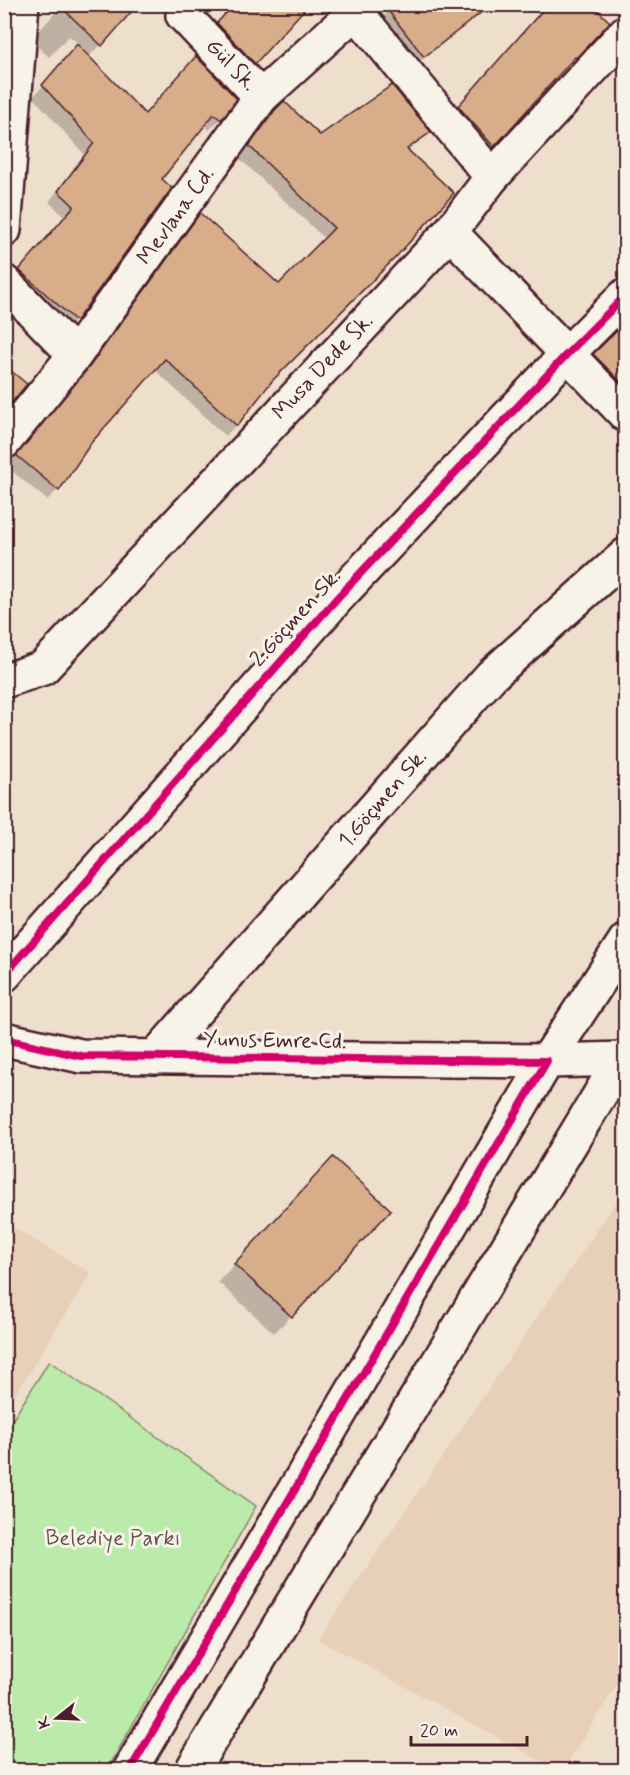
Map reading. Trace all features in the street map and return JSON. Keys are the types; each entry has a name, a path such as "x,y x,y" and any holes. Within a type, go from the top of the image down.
{"street":[{"path":"4,230 22,4"},
{"name":"Gül Sk.","path":"186,4 183,15 261,97"},
{"path":"360,8 492,177"},
{"name":"Mevlana Cd.","path":"4,442 75,355 261,97 360,8"},
{"name":"Musa Dede Sk.","path":"4,681 43,668 450,232 492,177 626,32"},
{"path":"450,232 626,415"},
{"path":"4,282 75,355"},
{"name":"2.Göçmen Sk.","path":"4,975 338,597 567,354 626,295"},
{"name":"1.Göçmen Sk.","path":"155,1058 491,675 626,555"},
{"path":"129,1770 547,1061 626,940"},
{"name":"Yunus Emre Cd.","path":"4,1039 81,1056 547,1061 624,1057"},
{"path":"192,1770 624,1057"}],"shaded area":[{"path":"625,1189 625,1672 563,1770 557,1770 318,1639"},
{"path":"5,1223 91,1273 5,1411"}],"green space":[{"name":"Belediye Parkı","path":"49,1361 256,1506 107,1770 5,1770 5,1432"}],"building":[{"path":"58,4 138,4 102,46"},
{"path":"234,4 309,4 255,64 217,23"},
{"path":"383,4 492,4 424,57"},
{"path":"548,4 591,4 610,22 575,57 494,147 458,106"},
{"path":"77,44 145,114 196,56 237,99 221,120 214,114 162,179 172,188 76,321 19,270 74,206 58,191 94,143 42,85"},
{"path":"392,85 431,132 407,149 454,193 396,257 272,381 237,426 165,359 91,443 59,491 16,455 90,366 200,213 279,284 334,228 249,146 284,101 320,135"},
{"path":"626,322 626,387 593,354"},
{"path":"4,365 27,384 4,412"},
{"path":"333,1157 391,1210 292,1317 234,1264"}],"cycle path":[{"path":"4,975 338,597 567,354 626,295"},
{"path":"4,1039 81,1056 547,1061 130,1770"}]}
